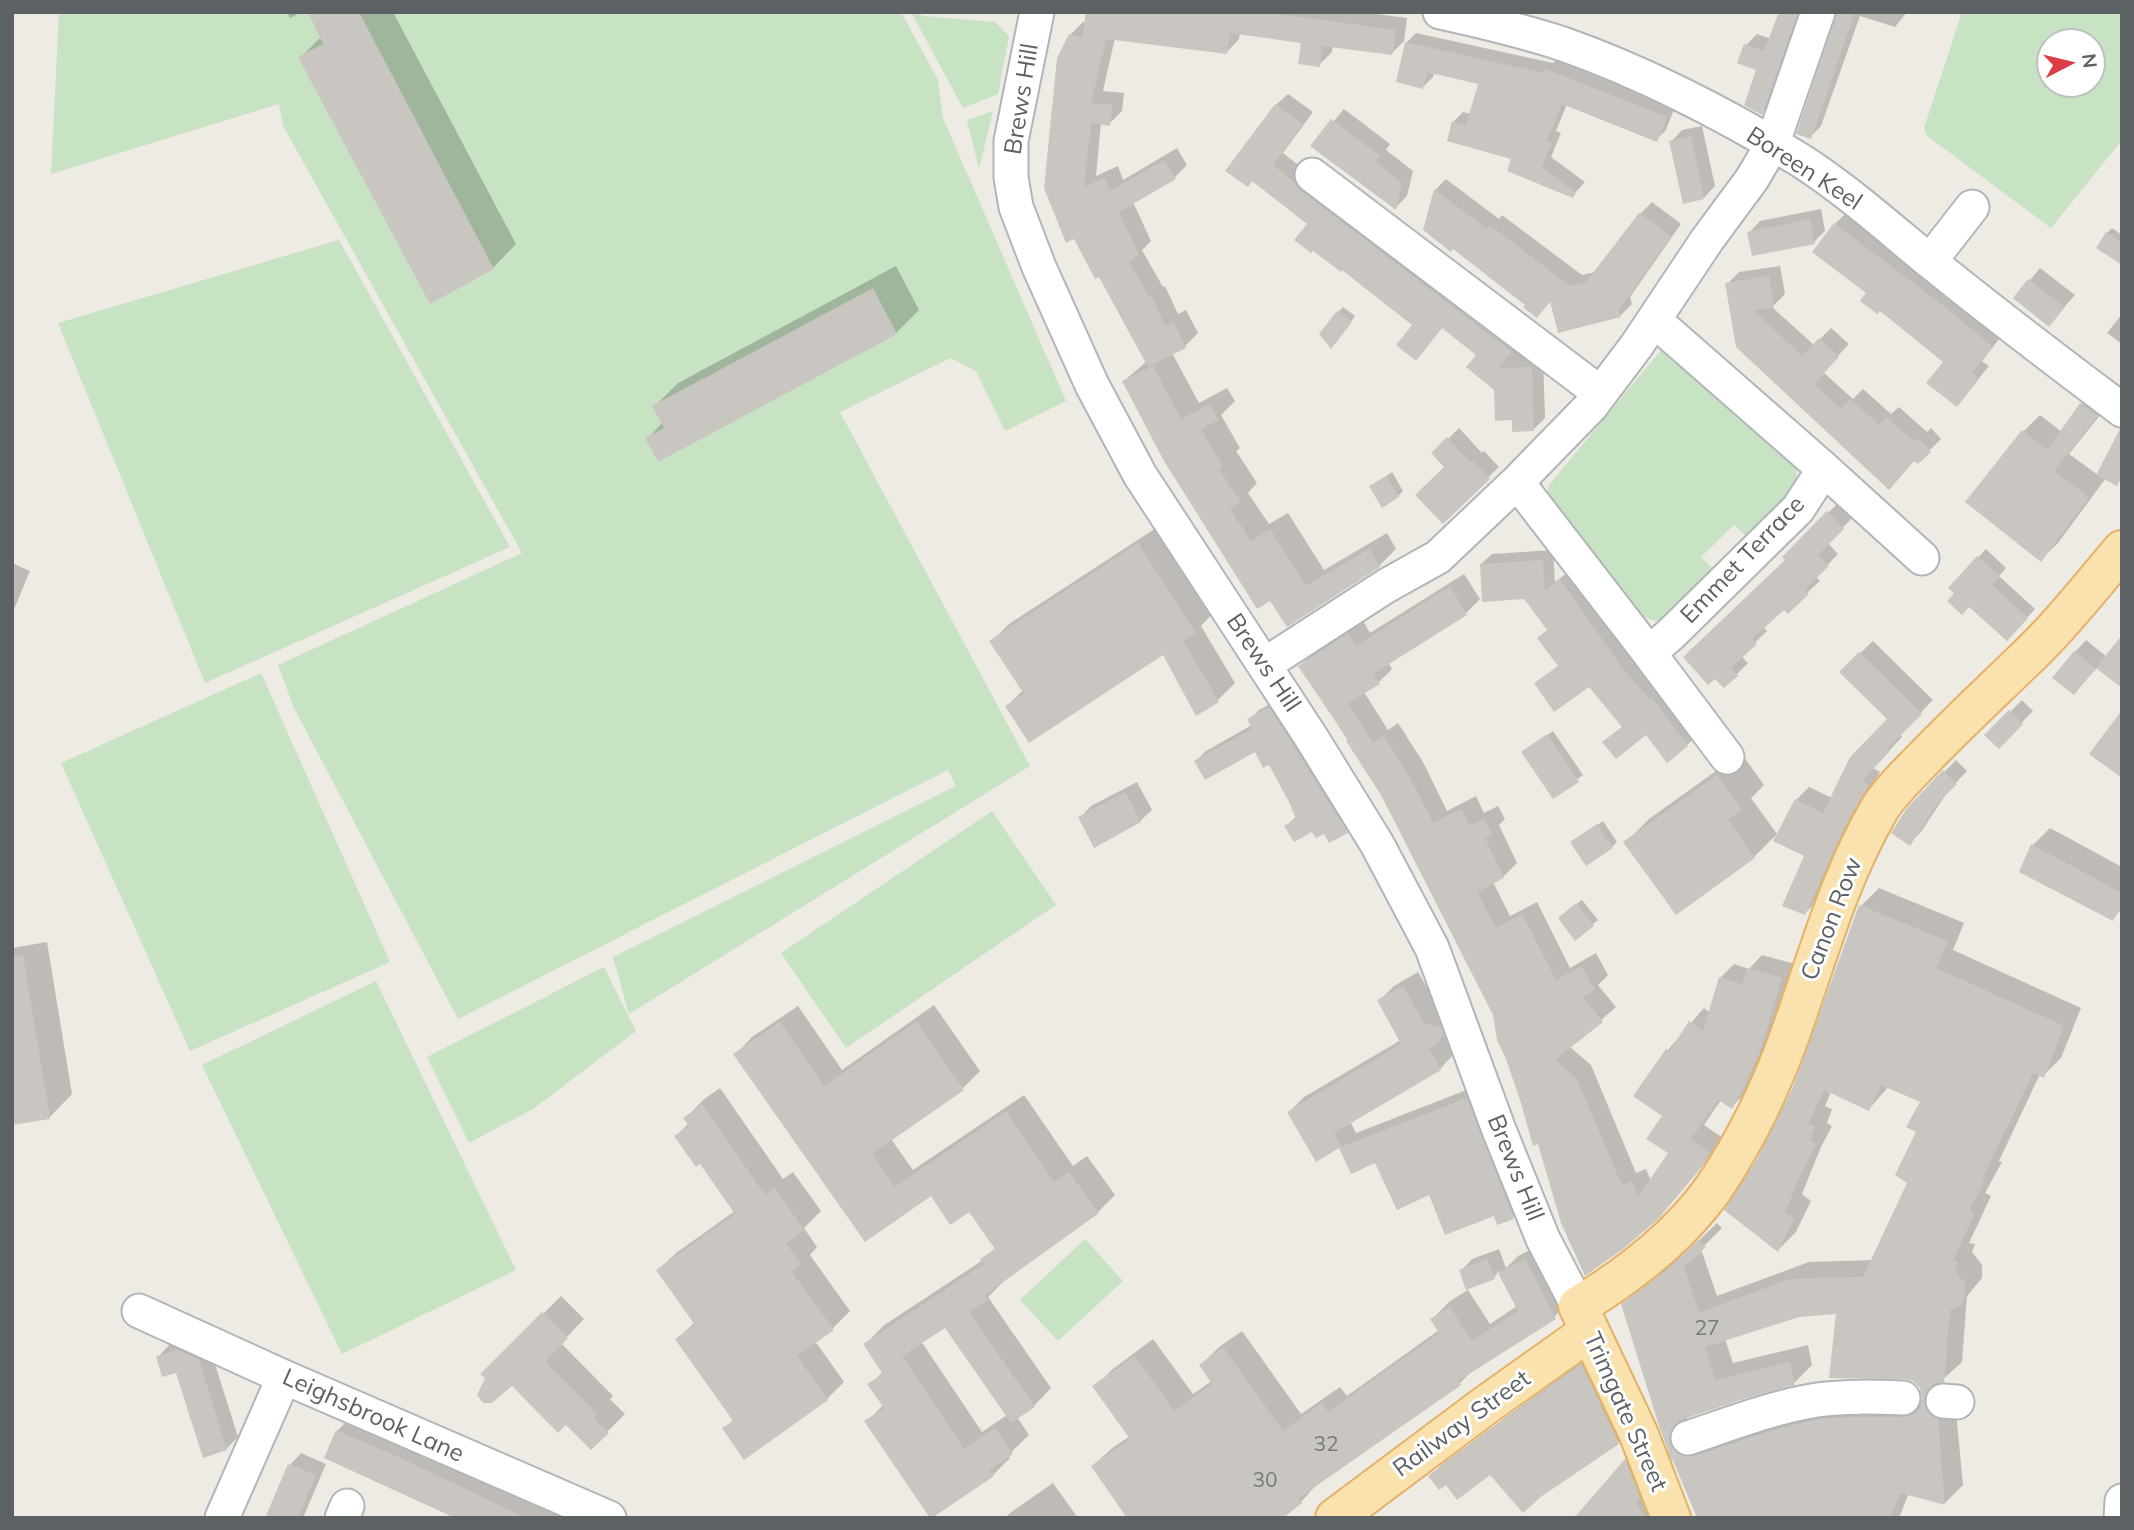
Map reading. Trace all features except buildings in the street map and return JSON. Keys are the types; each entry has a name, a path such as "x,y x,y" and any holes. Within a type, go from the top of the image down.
{"main road":[{"name":"Canon Row","path":"1584,1318 1613,1285 1639,1265 1692,1214 1718,1181 1757,1111 1786,1045 1841,889 1860,844 1882,805 1975,705 2022,662 2122,550"},
{"name":"Trimgate Street","path":"1584,1318 1610,1370 1666,1446 1671,1518"},
{"name":"Railway Street","path":"1335,1518 1486,1405 1584,1318"}],"street":[{"name":"Brews Hill","path":"1037,12 1011,141 1011,177 1016,207 1040,267 1098,396 1140,475 1311,737 1377,845 1432,948 1499,1130 1543,1239 1584,1318"},
{"name":"Boreen Keel","path":"1440,12 1563,44 1638,75 1802,161 2122,410"},
{"path":"1264,665 1386,586 1438,557 1560,439 1600,393 1752,179 1772,145 1818,12"},
{"path":"1312,175 1600,393"},
{"path":"1930,261 1972,207"},
{"path":"1654,320 1922,558"},
{"name":"Emmet Terrace","path":"1649,653 1798,509 1824,469"},
{"path":"1517,482 1727,757"},
{"name":"Leighsbrook Lane","path":"139,1311 609,1518"},
{"path":"222,1518 284,1377"},
{"path":"1666,1446 1763,1413 1816,1400 1855,1396 1903,1398"},
{"path":"2121,1518 2122,1501"}],"green space":[{"path":"59,12 901,12 938,80 943,118 1066,401 1005,431 976,371 951,358 840,412 1030,766 629,1014 613,957 956,786 948,770 458,1019 294,708 278,665 522,553 283,126 279,104 51,174"},
{"path":"911,12 924,16 995,22 1009,36 998,94 963,108"},
{"path":"1962,12 2122,12 2122,140 2051,228 1926,135 1924,128"},
{"path":"993,111 979,169 967,120"},
{"path":"339,240 510,547 205,683 58,323"},
{"path":"1662,349 1793,454 1796,482 1788,503 1750,540 1734,525 1701,557 1717,573 1662,623 1641,616 1546,498 1549,485"},
{"path":"261,673 390,962 190,1051 61,763"},
{"path":"992,811 1056,905 846,1048 781,953"},
{"path":"604,967 636,1031 533,1109 469,1143 427,1057"},
{"path":"376,981 516,1270 342,1354 202,1065"},
{"path":"1085,1239 1123,1281 1058,1341 1020,1300"}],"tunnel":[{"path":"1666,1445 1688,1438"}]}
